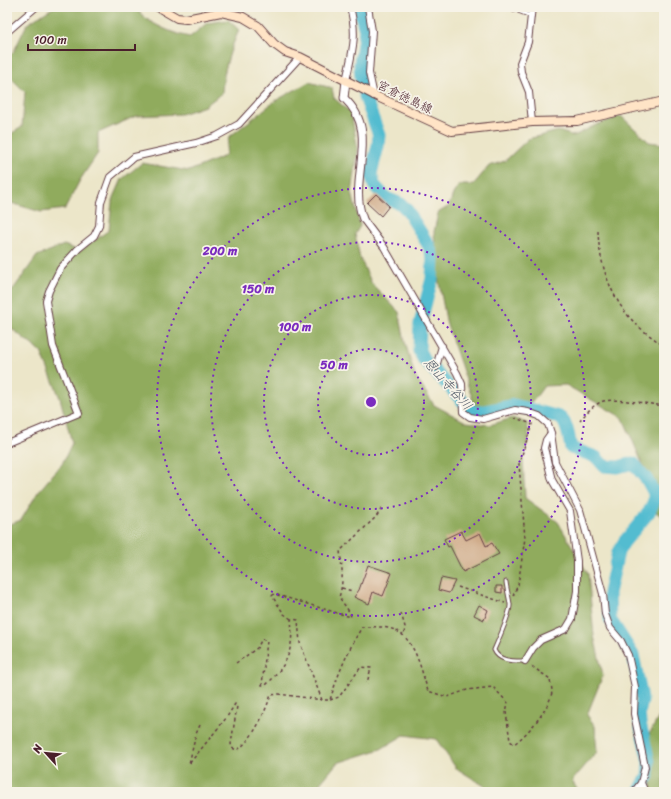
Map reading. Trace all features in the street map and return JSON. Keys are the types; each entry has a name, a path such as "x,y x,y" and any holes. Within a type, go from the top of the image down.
{"main road":[{"name":"宮倉徳島線","path":"158,7 177,18 186,19 216,10 243,17 258,26 274,44 285,52 300,57 372,94 452,131 532,122 577,121 664,101"}],"street":[{"path":"7,32 36,7"},
{"path":"350,7 354,21 355,40 346,81 344,98 356,111 360,121 363,140 363,156 358,179 358,207 363,219 384,247 442,346 462,384 463,393 461,406 463,412 470,417 482,419 514,410 528,412 539,416 548,424 551,433 555,462 580,510 603,594 605,614 610,628 628,655 635,687 635,727 645,767 641,783 634,792"},
{"path":"368,7 372,31 369,73 372,94"},
{"path":"532,7 528,42 520,63 521,72 529,92 532,122"},
{"path":"7,443 79,414 53,346 46,301 49,291 60,269 78,249 94,236 99,226 102,202 110,177 134,157 196,143 216,136 239,124 300,57"},
{"path":"436,367 442,346"},
{"path":"525,661 533,648 541,640 566,629 572,619 577,591 577,561 570,511 552,480 544,448 546,440 551,433"},
{"path":"641,783 645,792"}],"lane":[{"path":"508,7 531,16"},
{"path":"506,582 507,597 510,604 509,613 494,650 501,658 525,661"}],"path":[{"path":"598,231 598,245 604,266 619,302 631,319 664,346"},
{"path":"580,420 585,413 601,401 632,401 664,406"},
{"path":"458,587 510,604 518,585 525,538 518,464 532,424 512,417"},
{"path":"322,700 300,643 298,620 291,619 284,614 272,596 274,594 348,618 351,617 350,613 339,597 342,588 340,551 376,517 382,508"},
{"path":"342,588 352,591"},
{"path":"401,612 405,627 404,635"},
{"path":"236,664 257,648 262,639 267,641 262,685 266,685 286,664 293,634 291,619"},
{"path":"330,700 336,681 362,627 392,628 406,637 415,654 428,691 447,697 467,690 493,687 508,703 506,712 510,741 514,744 542,715 552,692 550,679 525,661"},
{"path":"200,725 188,764 225,721 235,704 237,706 231,744 232,748 236,750 247,740 264,715 272,695 279,694 330,700 339,697 361,667 371,668 367,683"}],"green space":[{"path":"54,7 136,7 145,18 152,22 168,30 190,37 207,23 228,20 239,30 228,61 222,93 205,106 181,114 136,116 98,133 98,153 80,180 65,209 41,212 11,203 7,206 7,136 22,127 25,92 7,74 7,51 13,53 27,24"},
{"path":"309,82 332,88 334,98 351,113 358,150 352,193 360,226 355,234 360,258 372,284 399,312 405,342 415,376 434,405 466,422 490,425 512,418 527,423 529,436 523,457 525,498 558,522 588,574 594,636 603,675 587,715 595,726 597,752 572,781 579,792 494,792 456,768 436,739 404,735 381,749 337,763 318,786 319,792 7,792 7,525 21,520 38,492 62,464 72,443 60,398 41,352 7,325 7,298 37,256 64,245 80,251 109,230 112,202 122,179 142,163 189,171 225,156 229,137 275,101"},
{"path":"621,116 649,142 664,144 664,518 656,512 657,488 642,463 623,418 566,385 544,386 533,401 475,406 447,325 437,272 434,232 438,213 449,206 453,194 459,185 473,185 489,166 505,161 528,139 558,131 574,136 596,125"},
{"path":"664,711 664,792 653,792 651,788 655,762 647,738 660,715"}],"building":[{"path":"376,194 389,206 381,216 367,203"},
{"path":"461,531 466,540 480,533 486,546 492,543 499,554 463,572 450,546 448,547 444,539"},
{"path":"368,565 392,573 383,596 373,592 369,604 354,597 359,590"},
{"path":"441,578 455,581 449,593 438,590"},
{"path":"496,586 502,586 502,593 496,592"},
{"path":"479,605 488,610 484,620 474,615"}],"waterway":[{"name":"恩山寺谷川","path":"359,7 365,30 360,64 361,78 366,100 379,135 378,146 371,173 374,185 386,198 401,204 407,210 429,246 433,258 432,279 420,324 419,351 424,360 474,413 514,405 559,417 562,419 566,427 571,448 596,457 604,466 618,467 633,463 647,480 654,493 654,501 649,512 624,542 618,552 609,593 610,619 633,655 641,693 642,701 639,713 640,723 649,762 648,776 639,792"}]}
